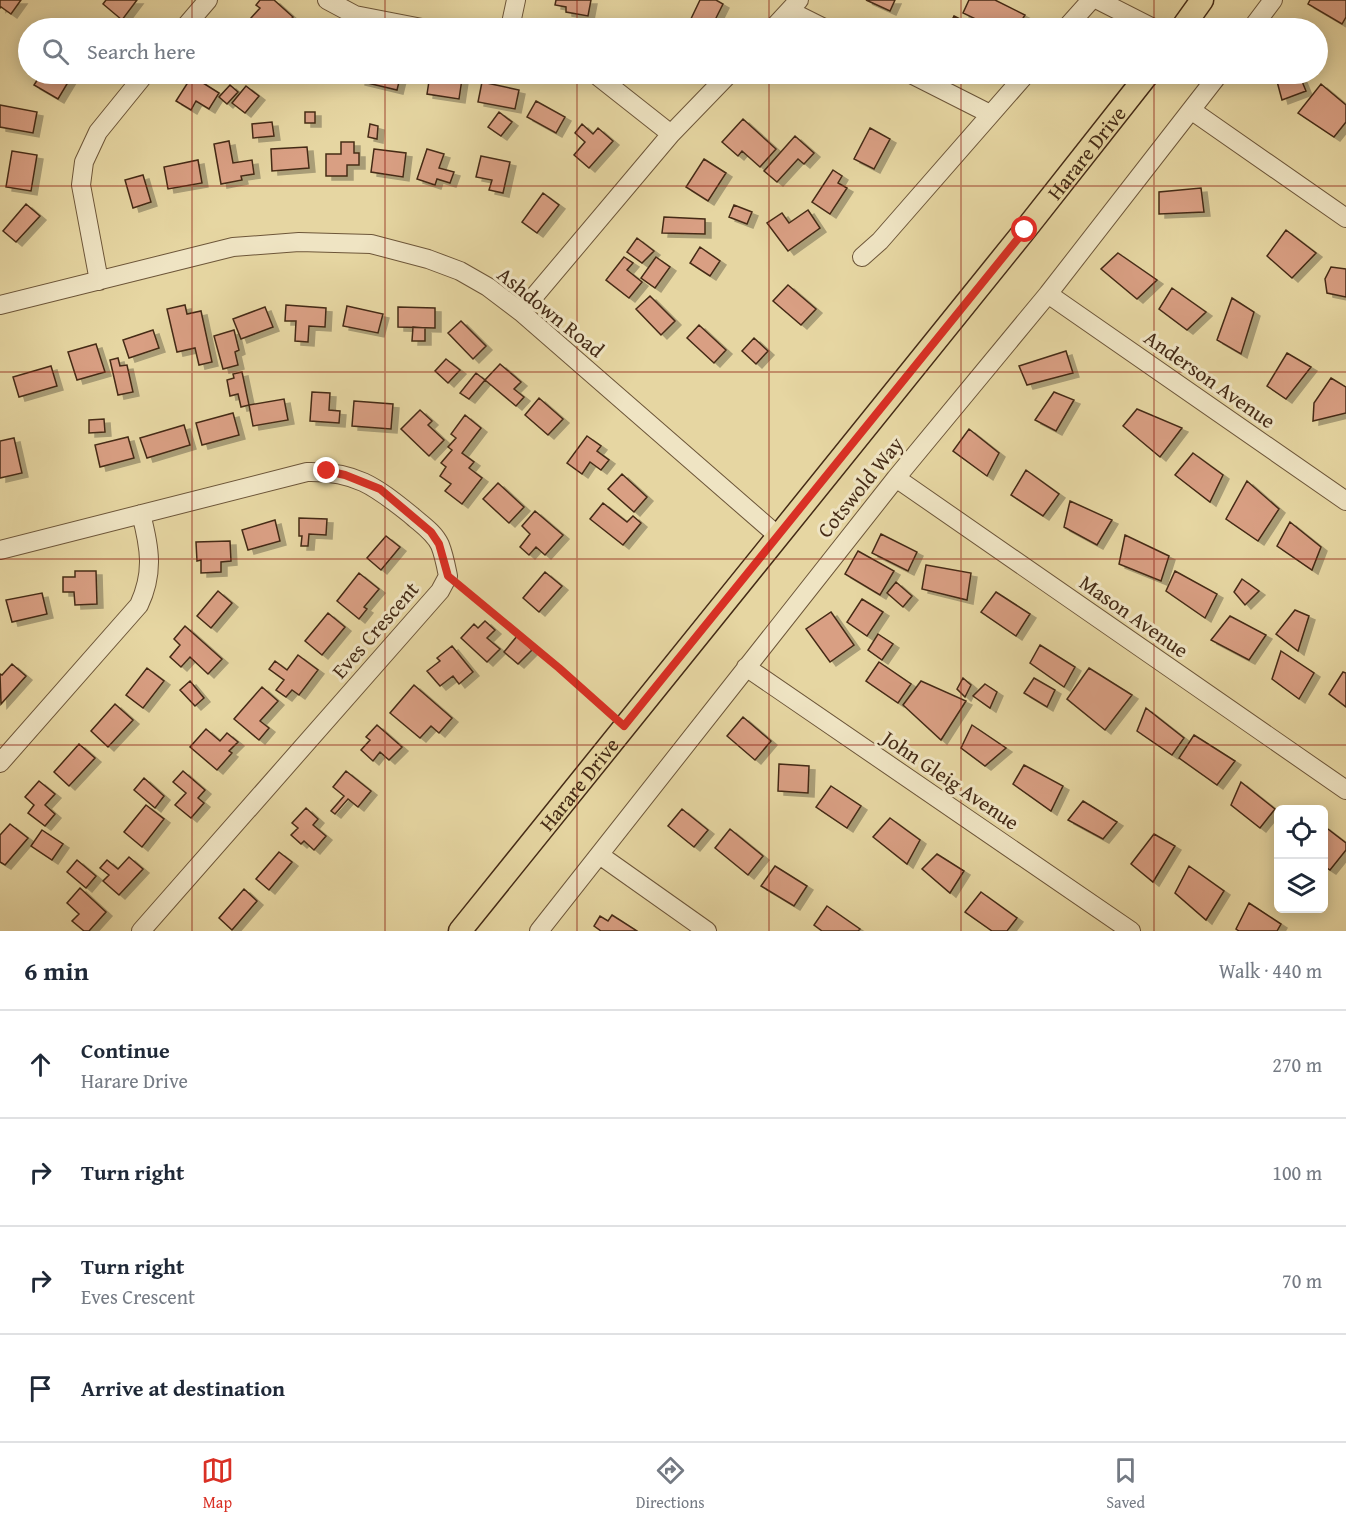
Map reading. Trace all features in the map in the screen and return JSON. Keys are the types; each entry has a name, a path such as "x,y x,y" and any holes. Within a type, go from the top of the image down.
{"main road":[{"path":"1189,18 1202,0"},
{"name":"Harare Drive","path":"460,931 1140,84"}],"street":[{"path":"193,18 208,0"},
{"path":"327,0 355,15 370,18"},
{"path":"512,18 516,0"},
{"path":"1075,18 1091,0"},
{"path":"1098,0 1133,18"},
{"path":"1260,18 1273,0"},
{"path":"783,18 794,6 810,18"},
{"path":"99,281 81,185 84,162 98,132 137,84"},
{"path":"611,84 670,134"},
{"path":"521,312 670,134 719,84"},
{"path":"931,84 990,114"},
{"path":"861,257 880,241 1017,84"},
{"name":"Cotswold Way","path":"540,931 601,856 746,667 896,478 1048,294 1211,84"},
{"path":"1191,111 1346,218"},
{"name":"Ashdown Road","path":"0,305 233,248 299,242 371,244 428,259 460,271 488,287 521,312 777,535"},
{"name":"Anderson Avenue","path":"1048,294 1346,501"},
{"name":"Eves Crescent","path":"0,550 307,472 327,471 345,475 380,489 431,532 439,544 448,576 440,591 141,931"},
{"name":"Mason Avenue","path":"896,478 1346,790"},
{"path":"0,763 139,605 147,588 150,573 149,543 141,514"},
{"name":"John Gleig Avenue","path":"746,667 1131,931"},
{"path":"601,856 708,931"}],"path":[{"path":"448,576 559,668 624,726"}],"building":[{"path":"0,0 21,0 11,14 0,8"},
{"path":"106,0 137,0 124,18 120,18 103,4"},
{"path":"260,0 274,0 293,17 251,18 260,8 256,5"},
{"path":"556,0 591,0 588,16 566,12 566,7 555,5"},
{"path":"700,0 716,0 723,4 716,18 691,18"},
{"path":"866,0 895,0 890,11"},
{"path":"969,0 995,0 1025,15 1023,18 973,18 963,13"},
{"path":"1310,0 1346,0 1346,17 1342,24 1308,4"},
{"path":"35,84 67,84 58,99"},
{"path":"187,84 205,84 219,93 209,109 196,101 191,110 176,101"},
{"path":"372,84 398,84 397,90"},
{"path":"429,84 461,84 459,99 427,94"},
{"path":"482,84 519,90 515,109 478,102"},
{"path":"1278,84 1303,84 1306,91 1282,100"},
{"path":"1321,84 1346,105 1346,122 1334,137 1298,113"},
{"path":"230,85 238,92 227,104 219,97"},
{"path":"246,86 259,96 245,113 232,103"},
{"path":"536,101 565,117 556,133 527,117"},
{"path":"0,105 37,112 33,133 0,127"},
{"path":"305,112 315,112 315,123 305,123"},
{"path":"499,112 512,122 501,136 488,127"},
{"path":"743,119 776,149 760,167 742,151 738,156 722,142"},
{"path":"272,122 274,136 253,138 252,124"},
{"path":"370,124 378,126 377,139 368,137"},
{"path":"582,124 593,134 598,128 613,141 589,168 574,155 585,142 575,133"},
{"path":"870,128 890,139 874,169 854,159"},
{"path":"795,136 814,153 804,164 798,159 777,182 764,171"},
{"path":"229,141 233,163 252,160 254,174 241,176 242,180 221,184 214,144"},
{"path":"341,142 354,142 354,153 359,153 359,165 347,165 347,176 326,176 326,154 341,154"},
{"path":"307,147 309,168 272,171 271,149"},
{"path":"374,149 406,153 403,177 371,172"},
{"path":"427,149 444,154 439,168 454,172 450,183 437,179 435,185 417,179"},
{"path":"12,151 37,155 31,191 6,187"},
{"path":"481,156 510,162 503,193 489,190 492,180 476,177"},
{"path":"704,159 726,173 708,201 686,187"},
{"path":"198,160 202,183 168,189 164,167"},
{"path":"833,170 842,176 838,183 847,188 830,214 812,202"},
{"path":"143,175 151,202 133,208 125,180"},
{"path":"1201,188 1204,212 1159,214 1159,192"},
{"path":"543,193 559,205 537,233 522,222"},
{"path":"26,204 40,216 16,242 3,231"},
{"path":"734,205 752,212 747,224 729,217"},
{"path":"808,210 820,228 788,251 767,223 782,213 789,223"},
{"path":"664,217 705,219 705,234 662,233"},
{"path":"1286,230 1316,253 1292,278 1267,256"},
{"path":"637,238 654,251 642,263 627,252"},
{"path":"700,247 720,261 710,276 690,263"},
{"path":"1118,253 1157,280 1137,299 1101,269"},
{"path":"624,257 633,263 627,270 642,282 629,298 606,280"},
{"path":"656,257 670,267 655,288 641,278"},
{"path":"1331,267 1346,269 1346,297 1327,293 1325,279"},
{"path":"788,285 816,309 801,325 773,301"},
{"path":"1172,288 1206,312 1187,330 1159,309"},
{"path":"650,296 675,321 661,335 636,309"},
{"path":"1232,298 1254,312 1241,354 1217,340"},
{"path":"185,305 187,314 201,311 212,362 199,365 195,348 177,352 167,309"},
{"path":"286,305 326,308 325,327 309,326 308,342 295,341 296,321 285,321"},
{"path":"347,306 383,314 378,333 343,326"},
{"path":"265,307 273,327 241,339 233,319"},
{"path":"398,307 435,308 435,328 398,327"},
{"path":"461,321 486,346 473,359 448,333"},
{"path":"699,325 726,350 714,363 687,338"},
{"path":"413,327 425,328 425,341 412,341"},
{"path":"153,330 159,348 129,358 123,340"},
{"path":"234,330 239,350 235,352 238,365 223,369 214,336"},
{"path":"754,338 768,351 756,364 742,351"},
{"path":"96,344 105,372 77,380 68,352"},
{"path":"1066,351 1073,373 1027,385 1019,366"},
{"path":"1287,353 1311,367 1286,399 1267,386"},
{"path":"118,358 120,366 127,365 133,392 118,395 110,360"},
{"path":"446,359 460,370 448,383 435,371"},
{"path":"500,364 521,382 514,389 524,397 516,406 485,380"},
{"path":"51,366 57,386 19,397 13,377"},
{"path":"242,372 249,405 241,407 238,394 230,396 227,380 234,378 233,374"},
{"path":"476,373 485,380 469,399 460,393"},
{"path":"1331,378 1346,387 1346,413 1313,421 1314,403"},
{"path":"312,392 330,393 329,410 340,411 339,423 310,421"},
{"path":"1054,392 1074,400 1056,431 1035,420"},
{"path":"539,398 563,419 548,435 525,415"},
{"path":"284,399 288,420 253,426 249,405"},
{"path":"354,401 393,404 391,429 352,426"},
{"path":"1137,409 1182,428 1160,457 1123,426"},
{"path":"420,410 432,421 428,425 444,440 429,456 401,429"},
{"path":"233,413 239,435 202,445 196,423"},
{"path":"465,415 481,428 462,453 474,462 469,468 482,478 462,504 445,491 451,484 440,476 446,467 441,463 452,450 448,447 456,438 451,434"},
{"path":"104,419 105,432 89,433 89,420"},
{"path":"184,425 190,445 147,458 140,438"},
{"path":"969,429 999,453 987,476 953,451"},
{"path":"587,436 601,446 597,451 609,460 601,470 590,462 582,474 567,463"},
{"path":"128,437 134,458 100,467 95,445"},
{"path":"14,438 22,473 0,478 0,441"},
{"path":"1193,453 1223,475 1210,502 1175,475"},
{"path":"1026,470 1059,494 1043,516 1011,495"},
{"path":"622,474 647,497 634,512 608,489"},
{"path":"1247,481 1279,509 1258,541 1226,519"},
{"path":"498,483 524,507 509,523 483,499"},
{"path":"1070,501 1112,520 1097,545 1064,527"},
{"path":"603,503 627,522 633,516 641,523 623,545 590,519"},
{"path":"535,511 563,535 545,555 536,547 529,555 520,547 530,534 522,526"},
{"path":"299,518 327,519 326,535 309,534 308,546 301,546"},
{"path":"275,520 280,541 248,550 242,530"},
{"path":"1290,522 1321,547 1312,570 1277,546"},
{"path":"881,534 917,552 908,571 872,553"},
{"path":"1125,535 1169,556 1161,581 1119,564"},
{"path":"386,536 400,547 381,570 367,558"},
{"path":"230,541 231,561 221,562 221,572 201,573 201,560 197,561 196,542"},
{"path":"858,551 894,571 880,595 845,574"},
{"path":"926,565 971,573 967,600 922,589"},
{"path":"75,571 96,571 97,604 75,605 74,592 63,592 63,577 75,577"},
{"path":"1175,571 1217,594 1205,618 1166,591"},
{"path":"545,572 562,586 539,612 523,598"},
{"path":"359,573 379,589 364,607 367,609 359,619 337,601"},
{"path":"1242,579 1259,591 1245,605 1234,592"},
{"path":"896,582 912,596 903,607 887,593"},
{"path":"218,591 232,603 211,628 197,616"},
{"path":"996,592 1030,614 1016,636 981,612"},
{"path":"42,593 47,614 12,622 6,600"},
{"path":"862,599 883,612 867,636 847,622"},
{"path":"1295,610 1309,616 1298,651 1276,634"},
{"path":"831,612 854,645 830,662 806,629"},
{"path":"328,613 345,627 322,655 305,641"},
{"path":"1230,616 1266,635 1249,660 1211,640"},
{"path":"485,621 495,630 487,638 500,649 487,662 461,638 474,624 478,628"},
{"path":"185,626 222,659 208,674 190,657 181,667 170,657 180,645 174,639"},
{"path":"878,634 893,644 882,660 868,650"},
{"path":"518,635 532,650 518,664 504,652"},
{"path":"1040,645 1075,667 1064,687 1030,663"},
{"path":"452,646 473,672 459,684 453,676 440,686 427,671 440,661 437,658"},
{"path":"1281,651 1314,673 1299,699 1272,679"},
{"path":"298,655 318,670 299,695 292,690 286,697 276,690 284,680 269,669 275,661 287,670"},
{"path":"879,662 911,684 898,703 866,681"},
{"path":"12,664 26,676 1,704 0,674 2,675"},
{"path":"147,668 164,681 143,708 126,695"},
{"path":"1089,668 1132,695 1105,730 1067,699"},
{"path":"1343,672 1346,673 1346,707 1329,694"},
{"path":"963,678 971,685 965,697 957,689"},
{"path":"1034,678 1055,690 1047,707 1024,693"},
{"path":"190,681 204,698 195,706 180,690"},
{"path":"921,681 966,701 941,740 903,705"},
{"path":"985,684 997,692 990,708 973,696"},
{"path":"414,685 452,718 439,733 431,726 420,738 390,713"},
{"path":"262,687 278,701 260,721 269,728 259,740 234,719"},
{"path":"115,704 133,720 108,747 91,731"},
{"path":"1146,708 1184,738 1172,755 1137,731"},
{"path":"743,717 771,741 755,760 727,736"},
{"path":"377,725 402,747 389,760 380,752 373,761 361,750 370,740 366,737"},
{"path":"972,725 1006,748 985,766 961,748"},
{"path":"206,729 220,741 227,733 238,742 229,751 232,753 217,770 190,747"},
{"path":"1194,735 1235,761 1217,785 1179,758"},
{"path":"79,744 95,758 69,786 54,772"},
{"path":"779,764 809,766 808,793 778,791"},
{"path":"1024,765 1063,786 1051,811 1013,784"},
{"path":"183,771 205,790 198,798 204,803 191,818 175,805 186,793 173,782"},
{"path":"346,771 371,791 358,807 348,799 335,814 331,811 344,796 333,787"},
{"path":"144,778 164,796 155,808 134,790"},
{"path":"39,781 55,794 45,805 55,814 45,826 28,813 34,805 25,797"},
{"path":"1241,782 1274,810 1260,828 1231,805"},
{"path":"831,786 861,806 847,828 816,807"},
{"path":"1083,801 1117,822 1103,839 1068,820"},
{"path":"146,805 164,819 142,847 124,832"},
{"path":"306,808 318,819 313,825 326,836 314,850 304,841 301,844 291,835 298,828 292,823"},
{"path":"682,809 708,830 694,847 668,826"},
{"path":"890,818 920,840 907,864 873,837"},
{"path":"10,824 28,838 5,865 0,862 0,835"},
{"path":"730,829 763,856 748,875 715,848"},
{"path":"1328,829 1346,843 1346,850 1330,870 1328,869"},
{"path":"42,830 63,844 52,860 31,846"},
{"path":"1154,834 1175,846 1153,882 1131,864"},
{"path":"279,852 292,862 269,890 256,879"},
{"path":"937,854 964,871 950,893 922,869"},
{"path":"129,857 143,869 119,895 103,881 109,875 100,868 107,860 118,869"},
{"path":"77,860 96,876 86,888 67,872"},
{"path":"775,866 807,886 794,906 761,886"},
{"path":"1189,866 1224,891 1206,920 1175,893"},
{"path":"80,888 106,912 89,931 84,931 72,921 79,914 67,903"},
{"path":"244,889 257,901 232,930 219,918"},
{"path":"981,892 1017,918 1007,931 992,931 965,912"},
{"path":"1249,903 1281,924 1277,931 1239,931 1236,929"},
{"path":"827,906 860,929 858,931 822,931 814,925"},
{"path":"612,915 637,931 601,931 594,926 600,916 608,921"}],"route":[{"path":"327,471 345,475 380,489 431,532 439,544 448,576 559,668 624,726 1025,230"}]}
